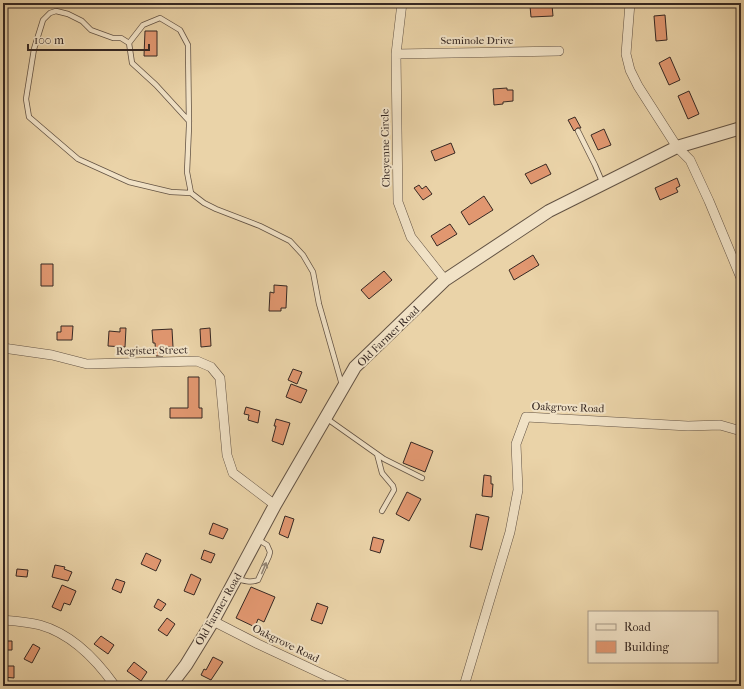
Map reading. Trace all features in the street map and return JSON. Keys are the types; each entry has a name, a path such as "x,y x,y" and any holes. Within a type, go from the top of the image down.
{"street":[{"name":"Cheyenne Circle","path":"402,3 396,54 398,202 411,237 445,280"},
{"path":"630,3 626,54 630,70 638,86 677,147 690,160 741,278"},
{"name":"Seminole Drive","path":"396,54 559,51"},
{"name":"Old Farmer Road","path":"170,686 186,665 213,620 275,505 355,367 445,280 549,211 677,147 741,128"},
{"name":"Register Street","path":"3,348 52,355 87,364 197,361 211,367 220,378 227,455 233,473 275,505"},
{"name":"Oakgrove Road","path":"464,686 510,532 518,490 516,444 526,417 688,426 720,425 741,431"},
{"path":"3,620 40,625 63,634 85,650 115,686"},
{"name":"Oakgrove Road","path":"213,620 258,644 348,686"}],"lane":[{"path":"129,43 121,38 113,38 91,30 82,21 68,14 56,11 50,13 43,20 34,49 26,99 29,117 78,159 129,182 171,192 191,193 216,208 290,240 303,255 313,272 319,304 343,388"},
{"path":"189,121 132,63 129,43 143,25 160,18 180,30 188,45 189,121 187,172 191,193"},
{"path":"578,131 603,184"},
{"path":"326,418 377,454 422,478"},
{"path":"377,454 382,473 394,486 394,490 382,511"},
{"path":"236,579 249,582 255,582 258,580 270,552 267,545 257,539"}],"building":[{"path":"552,5 553,16 531,17 530,6"},
{"path":"665,15 667,40 656,41 654,16"},
{"path":"145,31 157,31 157,56 144,56"},
{"path":"670,57 680,80 669,85 659,63"},
{"path":"507,88 507,90 513,90 513,101 494,105 493,89"},
{"path":"689,91 699,114 688,119 678,96"},
{"path":"575,117 581,128 577,128 574,131 568,120"},
{"path":"604,129 611,145 598,150 591,135"},
{"path":"451,143 455,153 435,161 431,151"},
{"path":"546,164 551,174 531,184 525,174"},
{"path":"677,178 680,186 676,188 678,192 660,200 655,188"},
{"path":"419,185 422,189 426,186 432,194 423,200 414,188"},
{"path":"484,196 493,210 469,225 461,212"},
{"path":"450,224 457,234 437,246 431,236"},
{"path":"533,255 539,265 514,280 509,270"},
{"path":"41,264 53,264 53,286 41,286"},
{"path":"384,271 392,280 369,299 361,290"},
{"path":"274,285 287,286 286,308 281,308 281,311 269,311 270,292 274,293"},
{"path":"61,326 73,326 72,340 57,340 57,332 61,332"},
{"path":"120,328 126,328 125,347 108,346 109,331 120,332"},
{"path":"210,328 211,346 201,347 200,329"},
{"path":"172,329 173,347 162,347 163,356 156,356 152,330"},
{"path":"293,369 302,372 297,384 288,380"},
{"path":"188,377 199,377 199,408 202,408 202,418 170,418 170,408 188,408"},
{"path":"291,384 307,390 301,403 286,397"},
{"path":"246,407 260,411 258,423 248,420 249,415 244,414"},
{"path":"276,419 290,423 283,445 272,441 276,426 274,426"},
{"path":"411,442 433,451 425,472 403,463"},
{"path":"484,475 491,476 491,484 493,484 492,497 482,496"},
{"path":"407,492 421,499 409,521 396,514"},
{"path":"476,514 489,517 482,550 470,547"},
{"path":"285,516 294,519 288,538 279,534"},
{"path":"213,523 228,529 223,539 209,534"},
{"path":"373,537 384,540 380,553 370,550"},
{"path":"204,550 215,554 211,563 201,559"},
{"path":"146,553 161,560 156,571 141,564"},
{"path":"55,565 65,567 64,569 72,572 68,581 52,577"},
{"path":"17,569 28,570 27,577 16,576"},
{"path":"191,574 201,579 194,595 184,591"},
{"path":"116,579 125,582 121,593 112,589"},
{"path":"62,585 76,591 70,605 64,603 61,611 52,607"},
{"path":"251,587 275,597 264,622 258,619 255,627 236,618"},
{"path":"158,599 166,604 161,611 154,607"},
{"path":"317,603 328,607 322,624 311,620"},
{"path":"167,618 175,624 167,636 158,630"},
{"path":"101,636 114,645 108,654 94,644"},
{"path":"3,641 12,641 12,650 3,650"},
{"path":"33,644 40,648 32,663 24,659"},
{"path":"213,657 223,662 211,680 201,675 204,669 206,670"},
{"path":"134,662 147,672 141,681 127,671"},
{"path":"3,666 14,666 14,678 3,677"}]}
